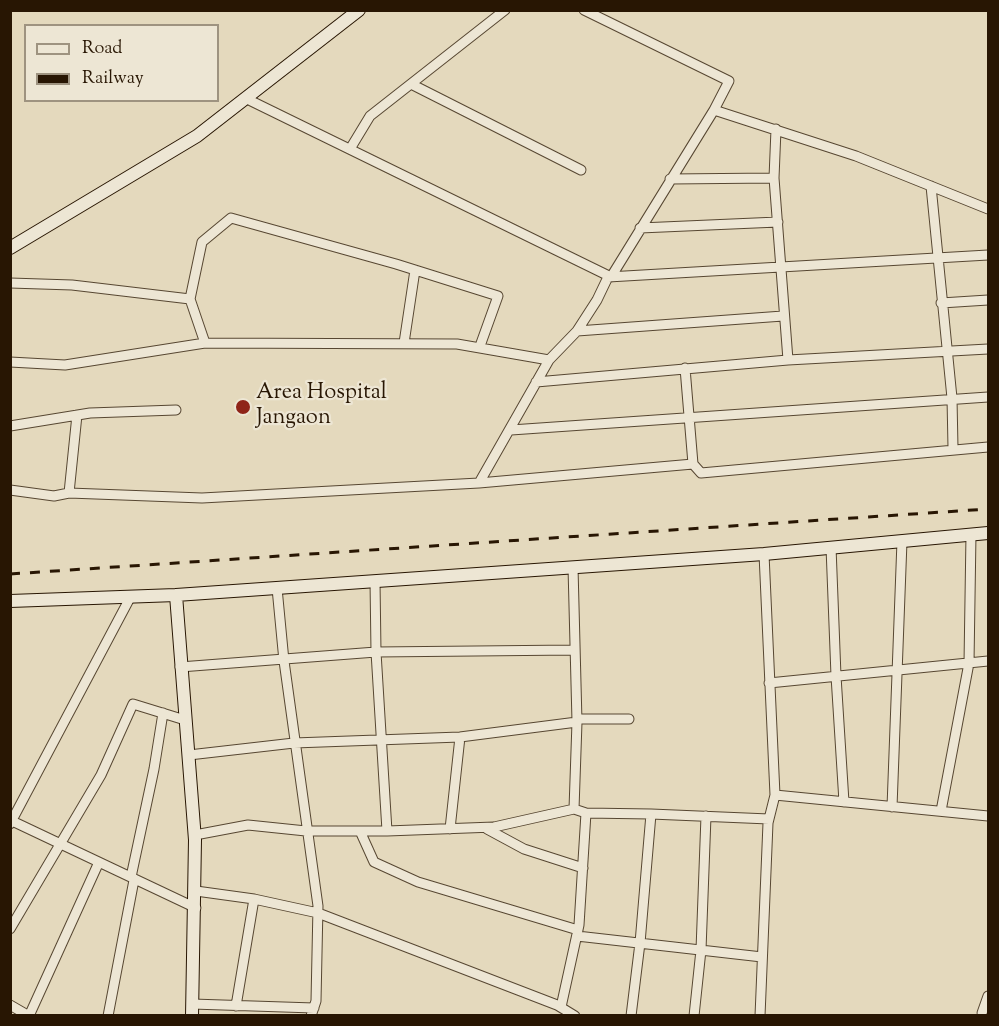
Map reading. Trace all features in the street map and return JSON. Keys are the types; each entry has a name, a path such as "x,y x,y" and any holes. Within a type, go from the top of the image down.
{"street":[{"path":"10,248 197,136 359,10"},
{"path":"350,149 370,117 505,10"},
{"path":"479,483 549,360 577,331 597,300 714,110 729,81 584,10"},
{"path":"411,84 581,170"},
{"path":"245,98 610,277 988,255"},
{"path":"714,110 856,156 988,210"},
{"path":"776,129 774,178 788,360"},
{"path":"670,179 774,178"},
{"path":"931,186 952,398 953,448"},
{"path":"205,343 190,299 202,242 231,218 498,296 480,346"},
{"path":"640,228 778,222"},
{"path":"404,343 415,270"},
{"path":"10,284 72,285 190,299"},
{"path":"941,303 988,300"},
{"path":"577,331 783,316"},
{"path":"10,362 64,365 205,343 404,343 480,346 549,360"},
{"path":"536,382 788,360 988,349"},
{"path":"685,369 693,465 701,473 953,448 988,447"},
{"path":"511,430 988,397"},
{"path":"10,426 77,415 176,410"},
{"path":"69,493 77,415"},
{"path":"10,490 54,496 69,493 202,498 479,483 693,465"},
{"path":"10,601 176,595 277,588 764,554 988,533"},
{"path":"941,812 969,663 970,534"},
{"path":"892,807 902,541"},
{"path":"831,548 844,802"},
{"path":"760,1016 769,819 775,795 764,554"},
{"path":"573,567 577,720 574,809"},
{"path":"375,581 376,652 387,831"},
{"path":"176,595 195,835 196,908 192,1010 236,1006 313,1012 318,913 294,744 277,588"},
{"path":"131,596 11,822 62,843 196,908"},
{"path":"180,667 284,661 376,652 574,651"},
{"path":"769,683 988,662"},
{"path":"10,929 101,775 133,704 185,720"},
{"path":"108,1016 163,713"},
{"path":"189,755 294,744 460,737 577,720 629,719"},
{"path":"450,829 460,737"},
{"path":"775,795 988,816"},
{"path":"195,835 248,825 306,831 485,828 574,809 586,813 769,819"},
{"path":"561,1007 578,933 586,813"},
{"path":"631,1016 651,814"},
{"path":"694,1016 701,950 706,816"},
{"path":"485,828 524,849 583,868"},
{"path":"360,831 374,862 418,882 578,933 640,943 762,957"},
{"path":"10,1005 29,1016 99,862"},
{"path":"196,891 254,898 318,913 561,1007 575,1016"},
{"path":"236,1006 254,898"},
{"path":"984,1014 988,996"}],"railway":[{"path":"10,574 988,509"}],"place":[{"name":"Area Hospital Jangaon","path":"243,407"}]}
